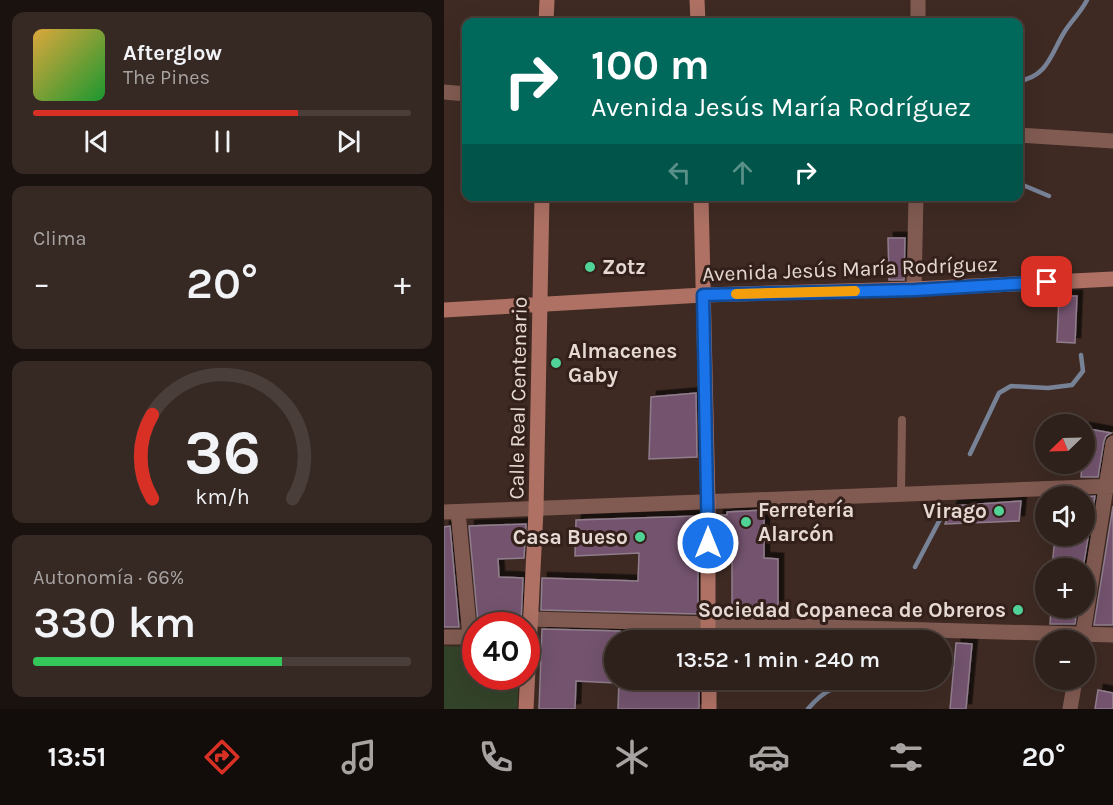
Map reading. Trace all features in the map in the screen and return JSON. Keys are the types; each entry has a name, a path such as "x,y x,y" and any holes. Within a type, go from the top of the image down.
{"street":[{"path":"546,18 547,0"},
{"path":"698,0 698,18"},
{"path":"918,0 918,18"},
{"path":"444,92 462,94"},
{"path":"1023,135 1113,141"},
{"name":"Calle Real Centenario","path":"531,612 536,510 543,201"},
{"path":"702,201 708,630"},
{"path":"915,290 916,201"},
{"name":"Avenida Jesús María Rodríguez","path":"444,310 703,295 915,290 1113,279"},
{"path":"1083,630 1110,486 1113,443"},
{"path":"469,612 451,512 1110,486"},
{"path":"540,619 818,630"},
{"path":"952,635 1035,636"},
{"path":"1095,636 1113,635"},
{"path":"444,637 462,637"},
{"name":"Calle Real Centenario","path":"526,709 527,690"},
{"path":"709,690 709,709"},
{"path":"1070,709 1073,690"}],"lane":[{"path":"901,494 902,420"}],"green space":[{"path":"444,646 462,647 462,690 518,690 517,709 444,709"}],"building":[{"path":"888,238 905,238 904,280 889,280"},
{"path":"1059,296 1077,296 1075,343 1057,342"},
{"path":"696,393 697,457 649,459 651,397"},
{"path":"1095,430 1111,433 1104,441 1098,477 1081,477 1081,474 1095,474"},
{"path":"1021,501 1019,521 945,524 952,506"},
{"path":"1113,506 1113,625 1094,625"},
{"path":"764,510 764,558 778,559 778,606 732,606 732,554 730,554 729,534 718,534 718,515 727,515 727,512"},
{"path":"698,516 698,614 541,610 542,578 638,581 639,553 575,556 576,520"},
{"path":"526,524 524,558 498,559 499,577 523,578 522,612 477,612 469,526"},
{"path":"450,526 459,627 444,627 444,527"},
{"path":"1054,546 1087,546 1085,558 1053,558"},
{"path":"1050,618 1076,618 1075,624 1050,624"},
{"path":"542,629 604,631 604,682 576,681 575,709 539,709"},
{"path":"956,643 972,644 966,709 950,709"},
{"path":"619,690 699,690 699,709 618,709"},
{"path":"1098,690 1113,693 1113,709 1095,709"}],"waterway":[{"path":"1023,80 1036,75 1048,63 1065,31 1087,0"},
{"path":"1023,185 1049,196"},
{"path":"970,454 999,393 1011,386 1048,388 1072,385 1083,371 1081,355"},
{"path":"915,567 946,508"},
{"path":"808,709 829,690"}],"slow traffic":[{"path":"736,294 855,291"}],"place":[{"name":"Zotz","path":"590,267"},
{"name":"Almacenes Gaby","path":"556,363"},
{"name":"Virago","path":"999,511"},
{"name":"Ferretería Alarcón","path":"746,522"},
{"name":"Casa Bueso","path":"640,537"},
{"name":"Sociedad Copaneca de Obreros","path":"1018,610"}],"route":[{"path":"708,543 703,295 915,290 1047,282"}]}
